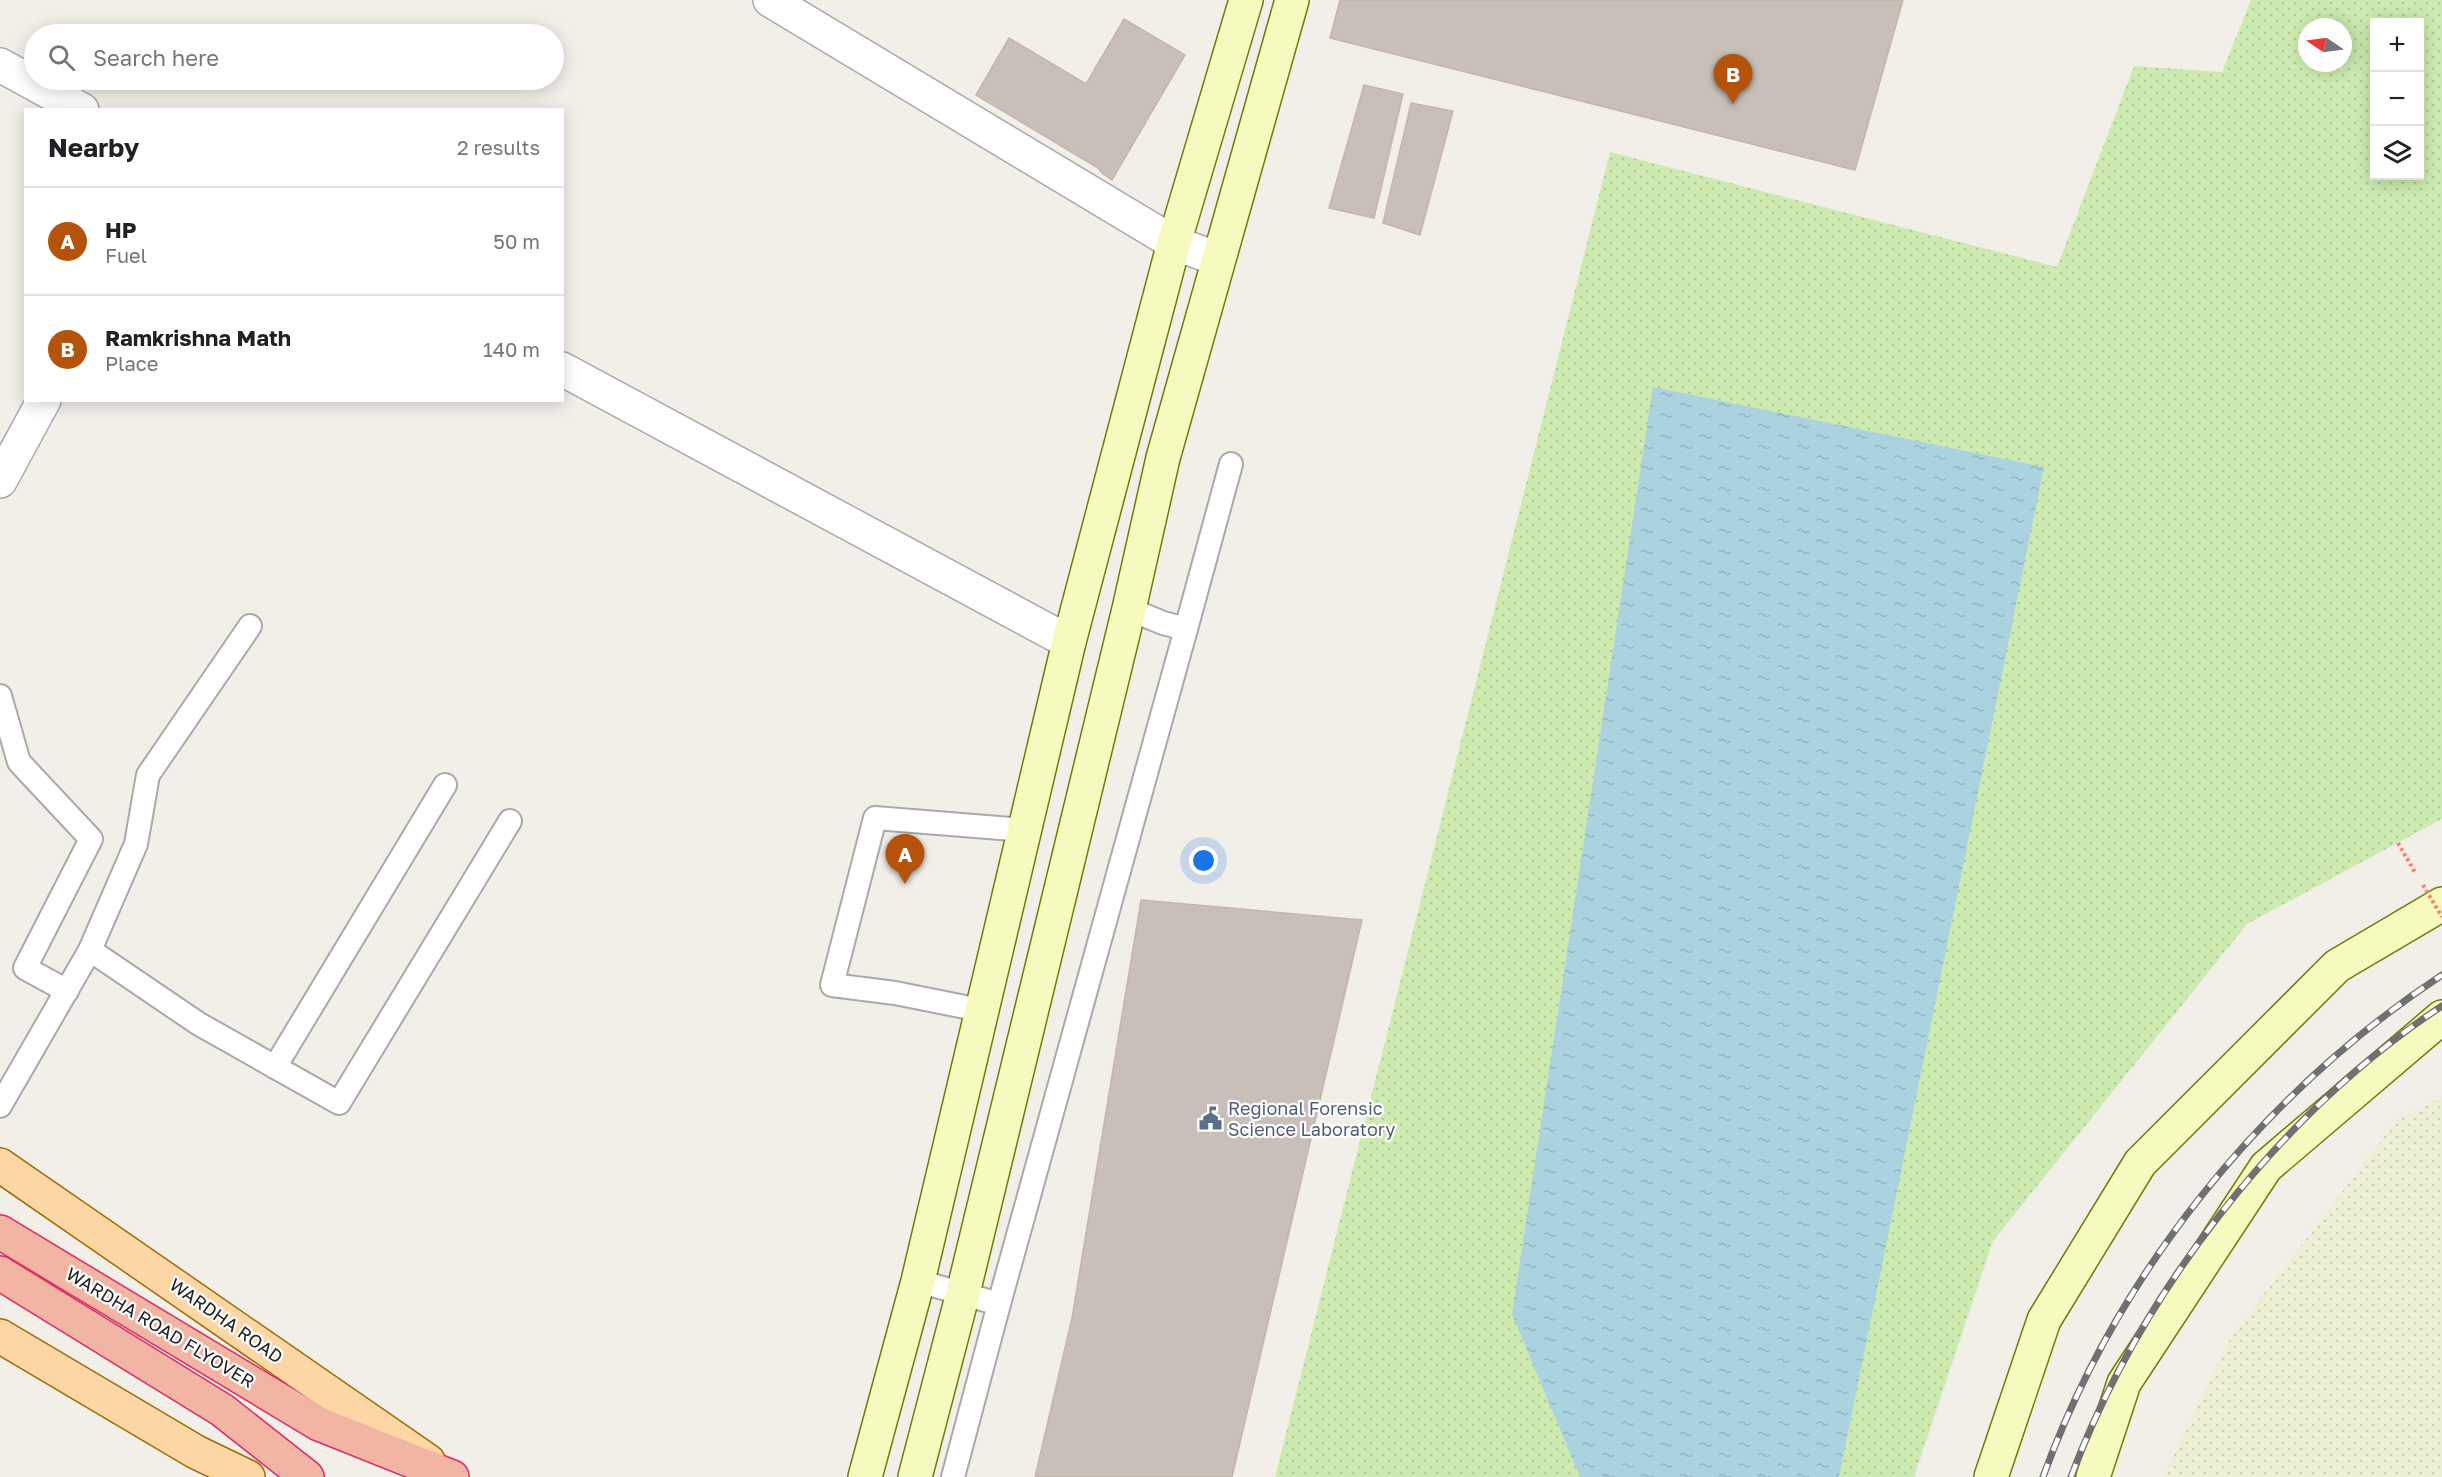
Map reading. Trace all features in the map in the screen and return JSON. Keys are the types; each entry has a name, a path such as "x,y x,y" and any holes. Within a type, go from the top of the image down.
{"highway":[{"name":"WARDHA ROAD FLYOVER","path":"0,1232 319,1424 449,1475"},
{"name":"WARDHA ROAD FLYOVER","path":"0,1273 222,1410 308,1477"}],"main road":[{"path":"865,1477 918,1281 1069,642 1174,243 1246,0"},
{"path":"915,1477 963,1293 1129,609 1163,458 1292,0"},
{"path":"1991,1477 2044,1320 2140,1162 2337,966 2442,904"},
{"path":"2093,1477 2124,1383 2266,1167 2442,1017"},
{"name":"WARDHA ROAD","path":"0,1165 449,1475"},
{"path":"0,1336 196,1452 248,1477"}],"street":[{"path":"770,0 1174,243 1218,259"},
{"path":"0,65 24,78"},
{"path":"45,90 77,108"},
{"path":"564,370 1069,642"},
{"path":"0,481 43,402"}],"lane":[{"path":"953,1477 1231,464"},
{"path":"1129,609 1163,623 1186,629"},
{"path":"0,1106 90,950 136,844 148,775 250,626"},
{"path":"0,696 19,762 91,839 25,968 68,991"},
{"path":"275,1067 445,785"},
{"path":"980,1011 895,993 832,985 875,818 1023,830"},
{"path":"90,950 199,1024 339,1104 510,821"},
{"path":"918,1281 999,1304"}],"path":[{"path":"2398,843 2442,917"}],"green space":[{"path":"2251,0 2442,0 2442,819 2247,924 1993,1241 1914,1477 1275,1477 1610,152 2057,267 2134,66 2222,72"},
{"path":"2442,1097 2442,1477 2163,1477 2231,1337 2397,1120"}],"water":[{"path":"1653,387 2044,467 1839,1477 1580,1477 1512,1314"}],"building":[{"path":"1340,0 1903,0 1855,170 1330,38"},
{"path":"1124,19 1185,55 1112,180 1098,168 976,95 1009,38 1086,84"},
{"path":"1364,85 1403,94 1374,218 1329,208"},
{"path":"1411,103 1453,111 1420,235 1383,223"},
{"name":"Regional Forensic Science Laboratory","path":"1141,900 1362,920 1232,1477 1035,1477 1072,1318"}],"railway":[{"path":"2043,1477 2074,1402 2111,1329 2154,1260 2203,1194 2256,1132 2314,1075 2376,1022 2442,975"},
{"path":"2071,1477 2100,1409 2135,1342 2175,1276 2221,1213 2271,1154 2325,1099 2382,1049 2442,1006"}],"place":[{"name":"Ramkrishna Math","path":"1733,104"},
{"name":"HP","path":"905,884"},
{"name":"Regional Forensic Science Laboratory","path":"1210,1119"}]}
